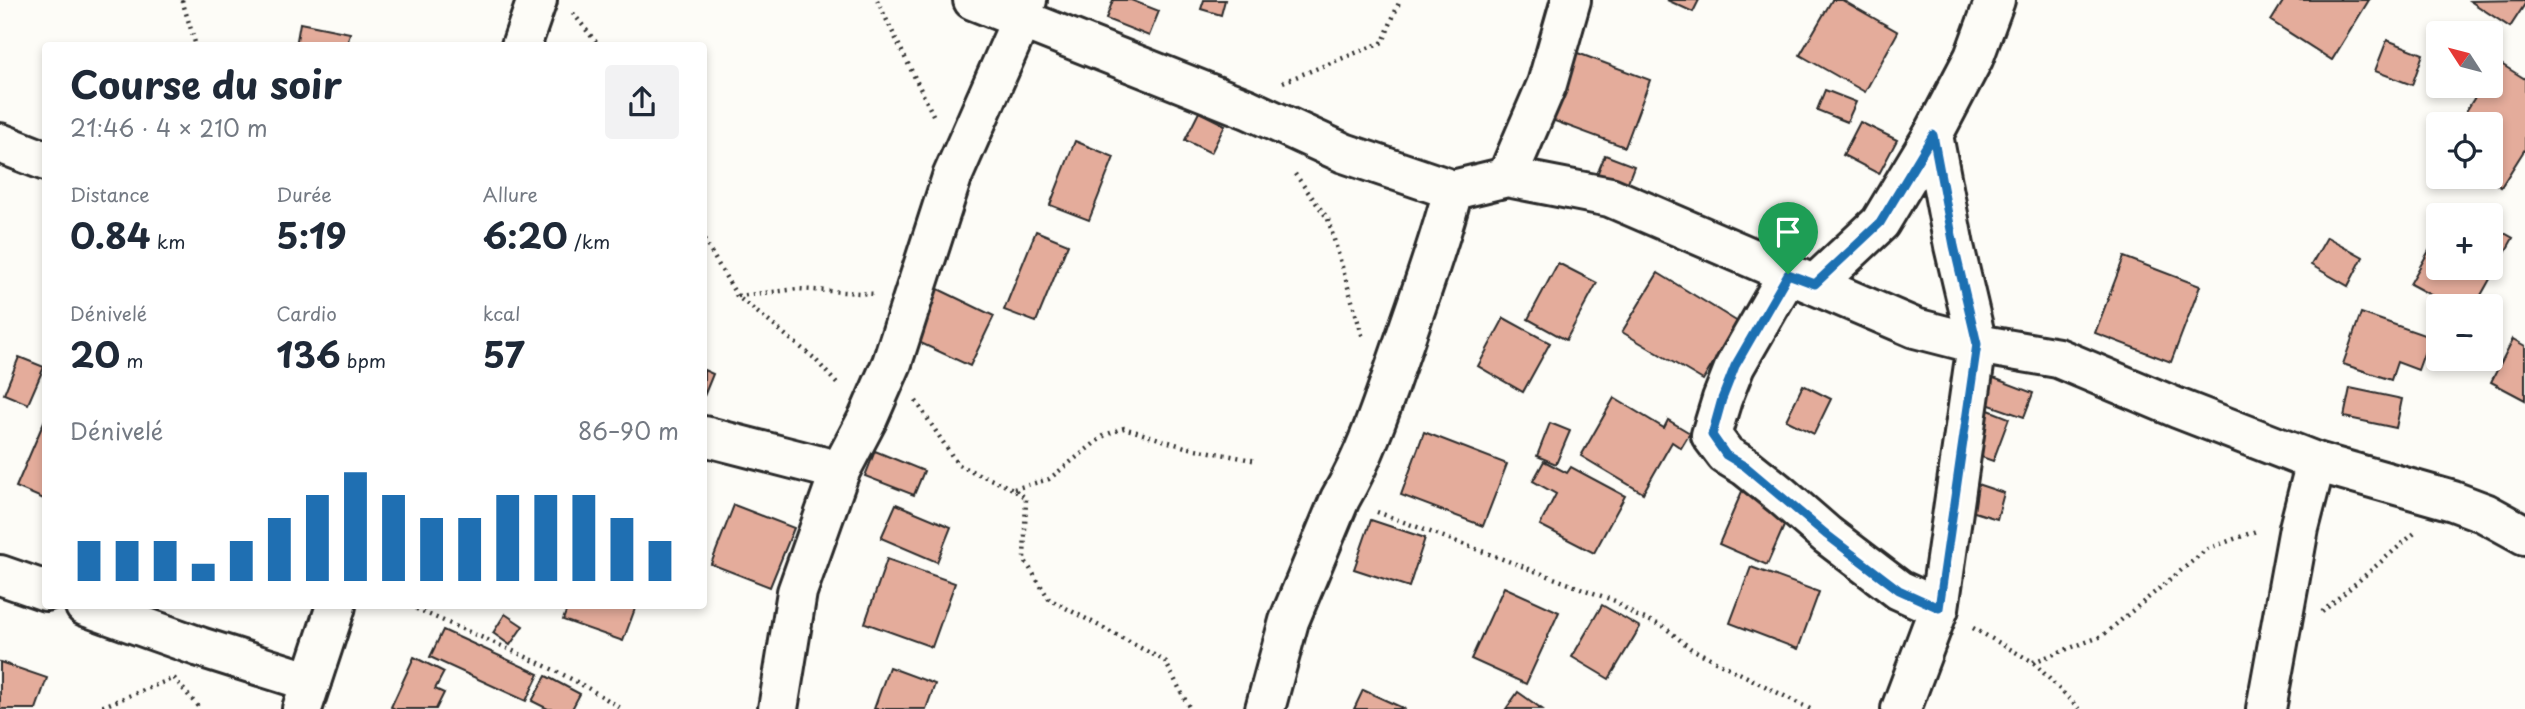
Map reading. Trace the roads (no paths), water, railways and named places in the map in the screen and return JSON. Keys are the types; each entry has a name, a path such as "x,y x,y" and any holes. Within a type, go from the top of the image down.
{"street":[{"path":"973,0 1024,9 1344,153 1453,190 1507,177 1610,197 1915,328 1977,344 2058,358 2316,462 2486,513 2525,535"},
{"path":"1507,177 1547,84 1571,0"},
{"path":"1939,608 1899,590 1827,535 1772,488 1726,455 1712,435 1735,366 1802,279 1880,223 1933,135 1974,57 1996,0"},
{"path":"525,42 554,5"},
{"path":"778,709 797,592 840,471 868,418 892,363 952,177 1024,9"},
{"path":"1901,709 1939,608 1977,344 1954,246 1933,135"},
{"path":"0,143 42,159"},
{"path":"1265,709 1289,621 1383,405 1426,284 1453,190"},
{"path":"707,437 840,471"},
{"path":"2266,709 2299,528 2316,462"},
{"path":"0,575 42,590"},
{"path":"93,609 200,647 307,696 335,609"}]}
